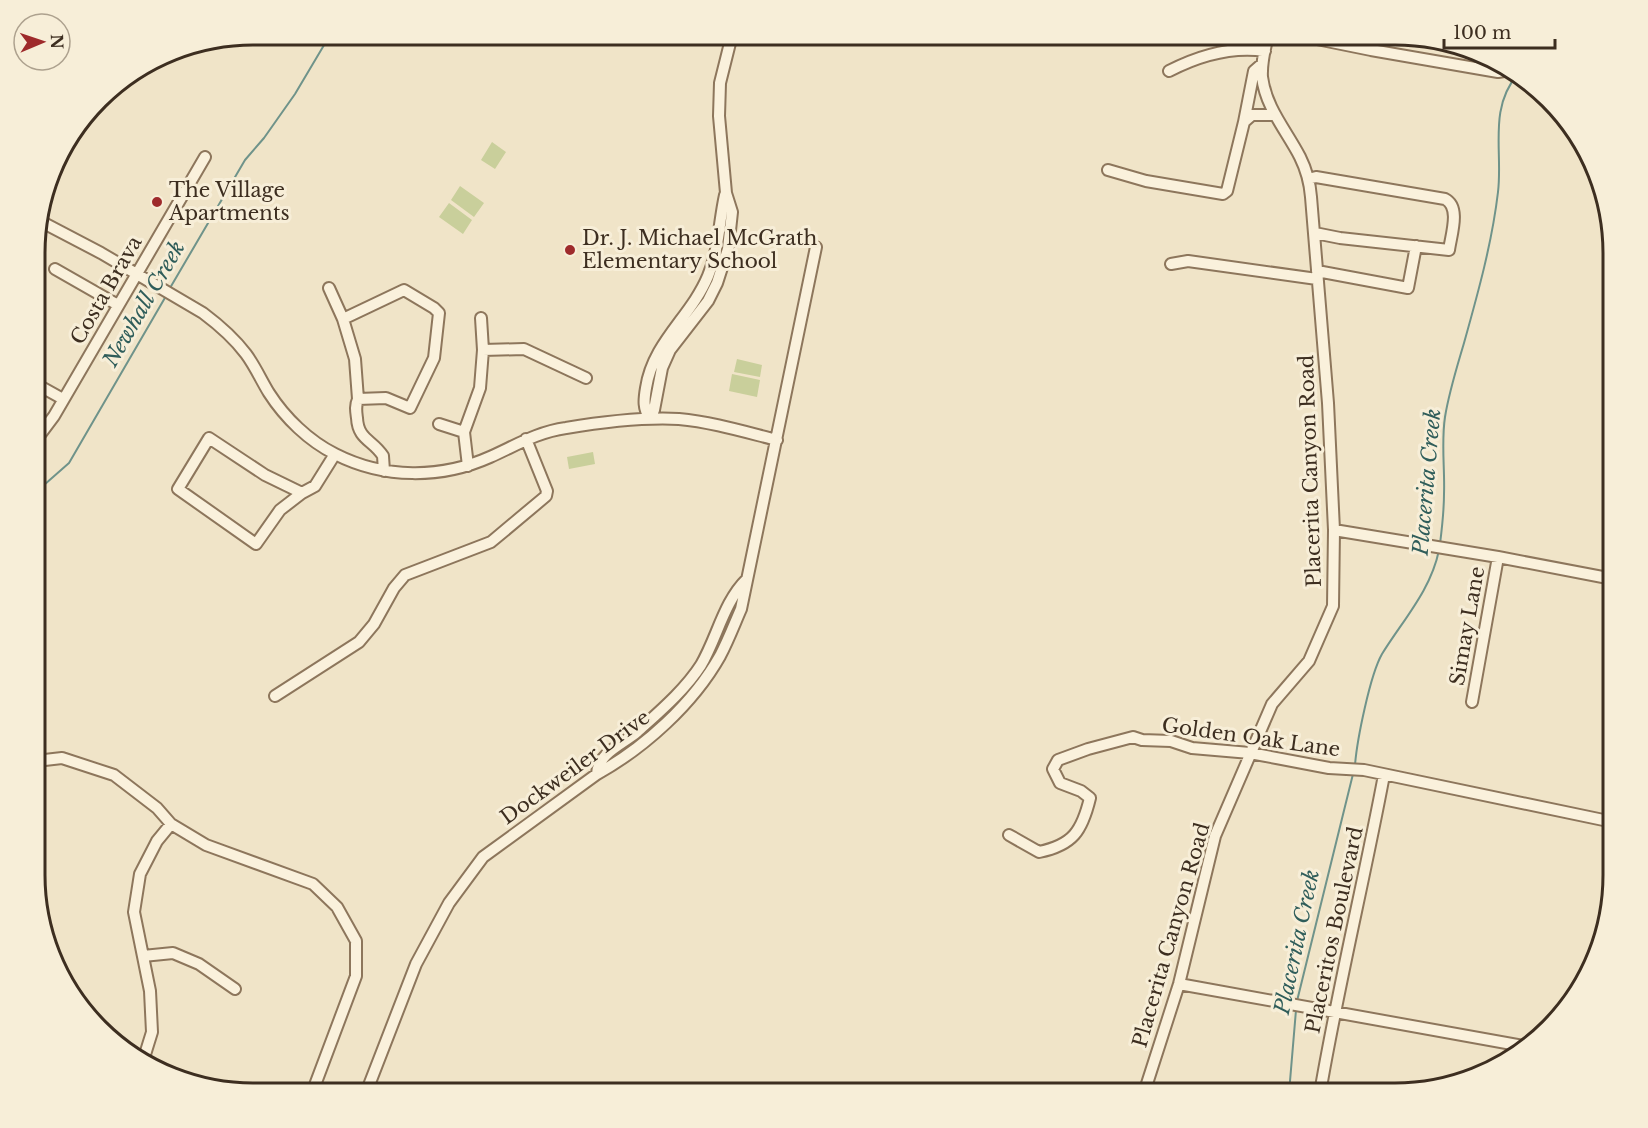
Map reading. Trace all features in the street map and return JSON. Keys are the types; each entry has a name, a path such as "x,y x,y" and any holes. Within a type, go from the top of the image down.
{"street":[{"path":"650,419 654,410 662,368 670,350 708,301 723,267 731,231 732,212 726,193 718,116 720,83 730,45"},
{"name":"Placerita Canyon Road","path":"1147,1083 1179,984 1215,836 1272,704 1308,660 1333,606 1334,530 1328,403 1315,233 1308,179 1301,158 1274,115 1264,86 1262,64 1266,45"},
{"path":"1346,45 1496,72"},
{"path":"1169,70 1208,54 1229,51 1265,51"},
{"path":"1108,170 1146,181 1223,194 1227,191 1254,71 1262,64"},
{"path":"1244,122 1252,116 1274,115"},
{"name":"Costa Brava","path":"45,424 63,399 205,157"},
{"path":"1308,179 1316,177 1449,200 1454,210 1449,250 1340,238 1315,233"},
{"path":"47,225 149,280 219,325 253,364 282,411 313,439 335,454 360,465 384,471 423,473 468,466 544,432 650,419 680,419 777,440 816,247"},
{"path":"1171,264 1188,261 1317,275 1408,288 1416,246"},
{"path":"56,269 118,305"},
{"path":"329,288 343,319 355,359 358,399 357,428 383,456 384,471"},
{"path":"343,319 404,290 434,308 439,314 434,358 410,408 386,399 358,399"},
{"path":"468,466 464,432 480,388 483,350 481,318"},
{"path":"483,350 524,349 586,378"},
{"path":"45,389 63,399"},
{"path":"439,424 464,432"},
{"path":"302,493 265,475 208,438 178,489 256,544 280,510 315,486 335,454"},
{"path":"275,696 359,642 374,624 394,588 405,575 490,542 546,496 547,491 526,439"},
{"name":"Dockweiler Drive","path":"370,1083 416,964 449,903 483,857 597,774 598,764 604,757 656,715 692,678 717,633 734,595 748,578 777,440"},
{"path":"1334,530 1603,577"},
{"name":"Simay Lane","path":"1472,702 1498,557"},
{"name":"Golden Oak Lane","path":"1010,835 1039,852 1059,847 1078,832 1085,818 1090,798 1081,791 1060,783 1053,769 1058,759 1133,737 1142,740 1170,741 1192,748 1250,753 1329,768 1364,770 1603,820"},
{"path":"45,760 62,758 114,775 157,808 171,824 206,845 313,884 337,907 356,941 356,976 316,1083"},
{"name":"Placeritos Boulevard","path":"1322,1083 1334,1011 1366,869 1384,775"},
{"path":"146,1053 152,1032 150,991 134,912 140,874 156,842 171,824"},
{"path":"143,956 173,953 199,964 235,989"},
{"path":"1179,984 1515,1045"}],"green space":[{"path":"492,142 506,152 495,169 481,160"},
{"path":"460,186 484,203 474,217 451,200"},
{"path":"449,203 472,220 463,234 439,217"},
{"path":"737,359 762,365 760,377 734,372"},
{"path":"732,374 760,380 757,397 729,391"},
{"path":"593,452 595,464 569,469 567,457"}],"waterway":[{"name":"Newhall Creek","path":"170,288 245,160 264,138 295,94 324,45"},
{"name":"Placerita Creek","path":"1440,544 1444,500 1445,417 1492,230 1498,192 1500,116 1503,101 1513,82"},
{"name":"Newhall Creek","path":"45,484 69,463 166,296"},
{"name":"Placerita Creek","path":"1355,765 1358,740 1377,664 1423,592 1439,550"},
{"name":"Placerita Creek","path":"1297,1001 1353,774"},
{"name":"Placerita Creek","path":"1290,1083 1296,1010"}],"place":[{"name":"The Village Apartments","path":"157,202"},
{"name":"Dr. J. Michael McGrath Elementary School","path":"570,250"}]}
